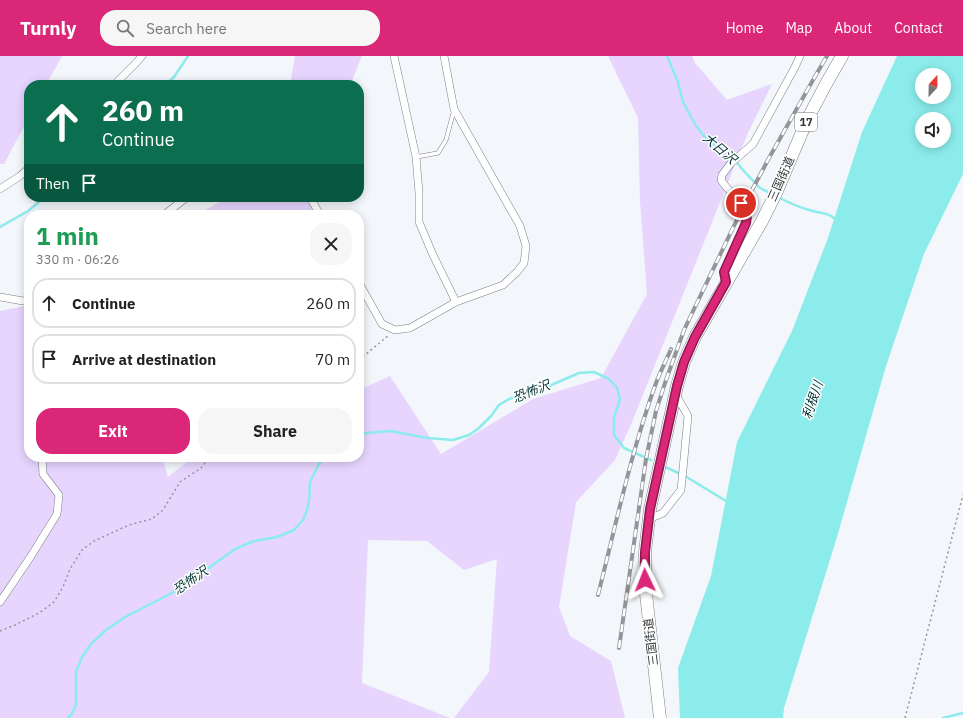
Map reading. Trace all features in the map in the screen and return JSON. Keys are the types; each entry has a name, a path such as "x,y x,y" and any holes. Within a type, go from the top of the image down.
{"highway":[{"name":"三国街道","path":"660,718 646,594 645,552 652,502 675,393 684,362 695,337 762,221 777,191 808,118 842,56"}],"street":[{"path":"119,80 142,56"},
{"path":"394,56 416,157 419,193 418,222 456,302"},
{"path":"364,292 382,324 395,330 410,328 456,302 503,285 524,262 526,246 520,226 454,109 444,56"},
{"path":"726,282 724,272 746,223 747,215 741,203 721,180 722,175 738,156 753,144 800,56"},
{"path":"0,189 24,172"},
{"path":"170,210 181,202"},
{"path":"0,297 24,300"},
{"path":"649,519 663,512 681,490 688,416 675,393"},
{"path":"0,602 57,514 59,495 43,474 42,462"}],"lane":[{"path":"416,157 438,153 446,140 454,109"}],"path":[{"path":"364,356 395,330"},
{"path":"0,632 39,613 54,602 63,587 70,569 82,550 94,541 129,525 152,519 163,510 180,482 201,468 206,462"},
{"path":"905,718 963,495"}],"shaded area":[{"path":"0,56 62,56 49,80 24,80 24,126 4,164 0,164"},
{"path":"295,56 362,56 352,80 291,80"},
{"path":"608,56 692,56 695,63 727,100 772,84 747,135 632,422 615,460 576,502 559,607 570,636 611,661 625,718 454,718 489,672 497,559 464,570 427,541 368,540 362,683 450,718 0,718 0,311 24,306 24,462 164,462 168,477 187,462 364,462 364,388 390,376 441,454 533,399 601,378 647,294 640,201 638,118"},
{"path":"220,202 315,202 315,210 205,210"}],"water":[{"name":"利根川","path":"897,56 963,56 963,174 924,254 886,366 837,537 784,708 783,718 680,718 678,668 711,576 737,442 792,331 828,238 862,132"}],"waterway":[{"name":"大日沢","path":"171,80 188,56"},
{"name":"大日沢","path":"667,56 678,82 683,102 696,126 708,141 728,151 760,188 772,194"},
{"name":"大日沢","path":"778,197 800,207 828,214 836,220"},
{"name":"大日沢","path":"29,210 39,202"},
{"name":"大日沢","path":"0,227 24,213"},
{"name":"恐怖沢","path":"364,434 390,431 428,438 453,440 469,435 479,428 499,405 509,399 549,386 579,373 594,372 609,379 617,388 620,399 614,418 614,435 624,448 651,460"},
{"name":"恐怖沢","path":"68,718 72,714 76,704 76,672 82,657 91,644 106,630 125,617 172,593 235,549 254,541 277,537 294,530 303,520 307,510 310,482 321,462"},
{"name":"恐怖沢","path":"665,467 685,476 728,501"},
{"path":"943,718 963,713"}],"railway":[{"path":"619,648 646,459 656,411 665,383 684,330 743,207 827,56"},
{"path":"598,595 624,488 639,435 656,383 671,349"}],"route":[{"path":"645,580 645,552 650,509 677,386 684,362 695,337 726,282 724,272 746,223 747,215 741,203"}]}
